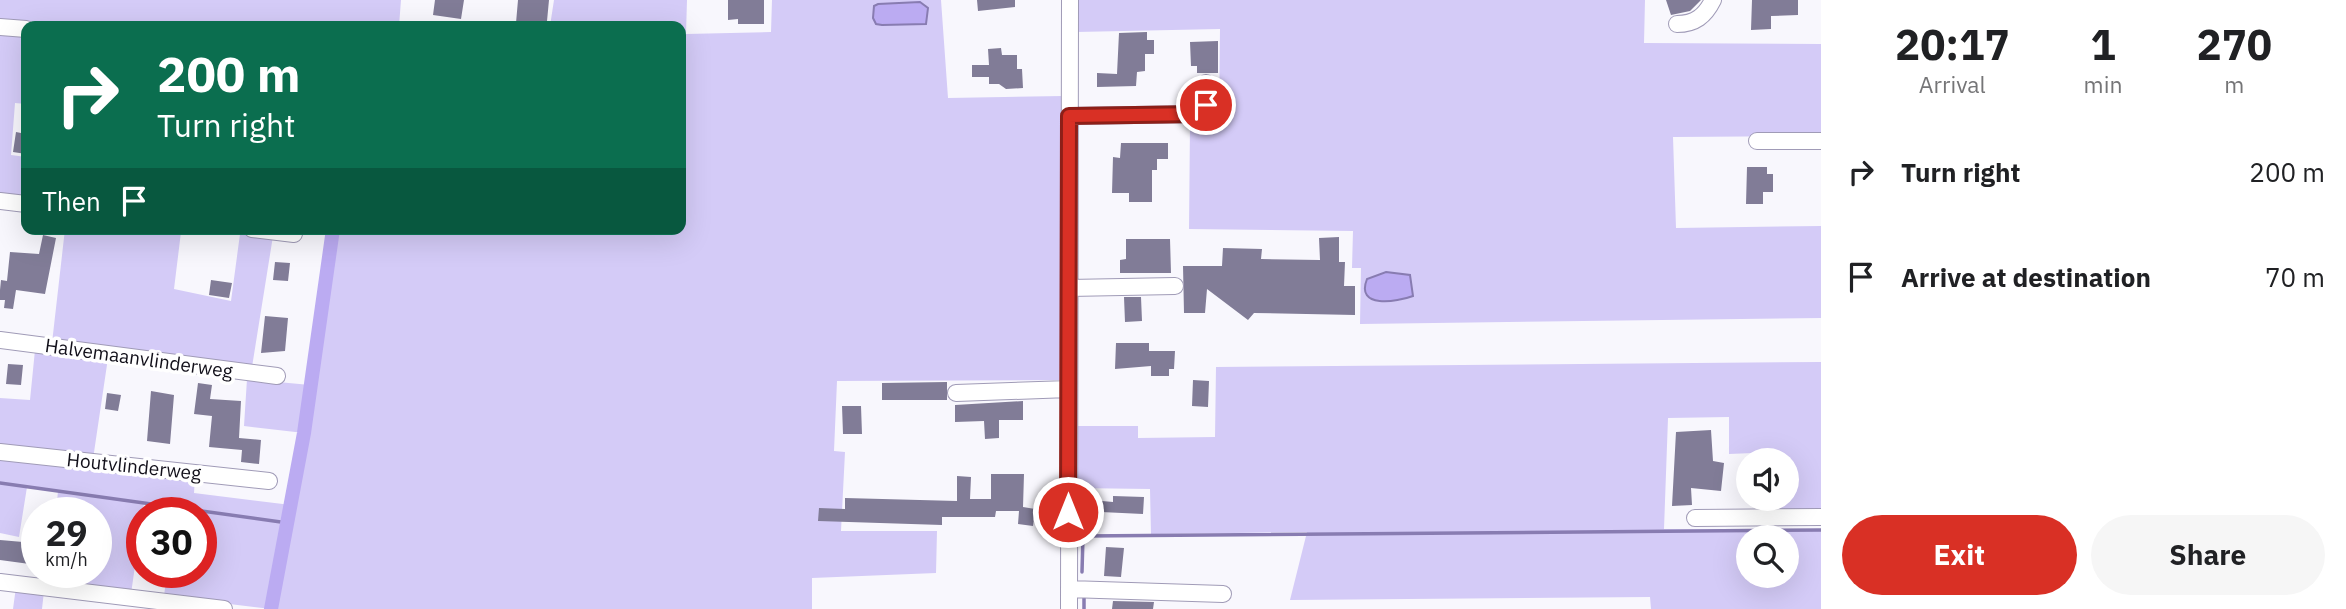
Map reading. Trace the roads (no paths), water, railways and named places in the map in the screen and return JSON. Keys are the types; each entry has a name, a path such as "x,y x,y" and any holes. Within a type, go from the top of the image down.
{"street":[{"path":"1069,609 1070,0"},
{"path":"1677,24 1696,21 1704,15 1713,0"},
{"path":"0,27 21,29"},
{"path":"1069,116 1200,114 1206,109 1206,83"},
{"path":"1757,141 1821,141"},
{"path":"0,201 21,203"},
{"path":"1069,288 1175,286"},
{"name":"Halvemaanvlinderweg","path":"0,340 277,376"},
{"path":"956,393 1069,389"},
{"name":"Houtvlinderweg","path":"0,452 269,481"},
{"path":"1695,518 1821,517"},
{"path":"0,582 224,609"},
{"path":"1069,589 1223,594"}],"waterway":[{"path":"271,609 304,433 332,235"},
{"path":"0,483 288,523"},
{"path":"1082,572 1083,536 1821,530"},
{"path":"1084,597 1084,609"}]}
